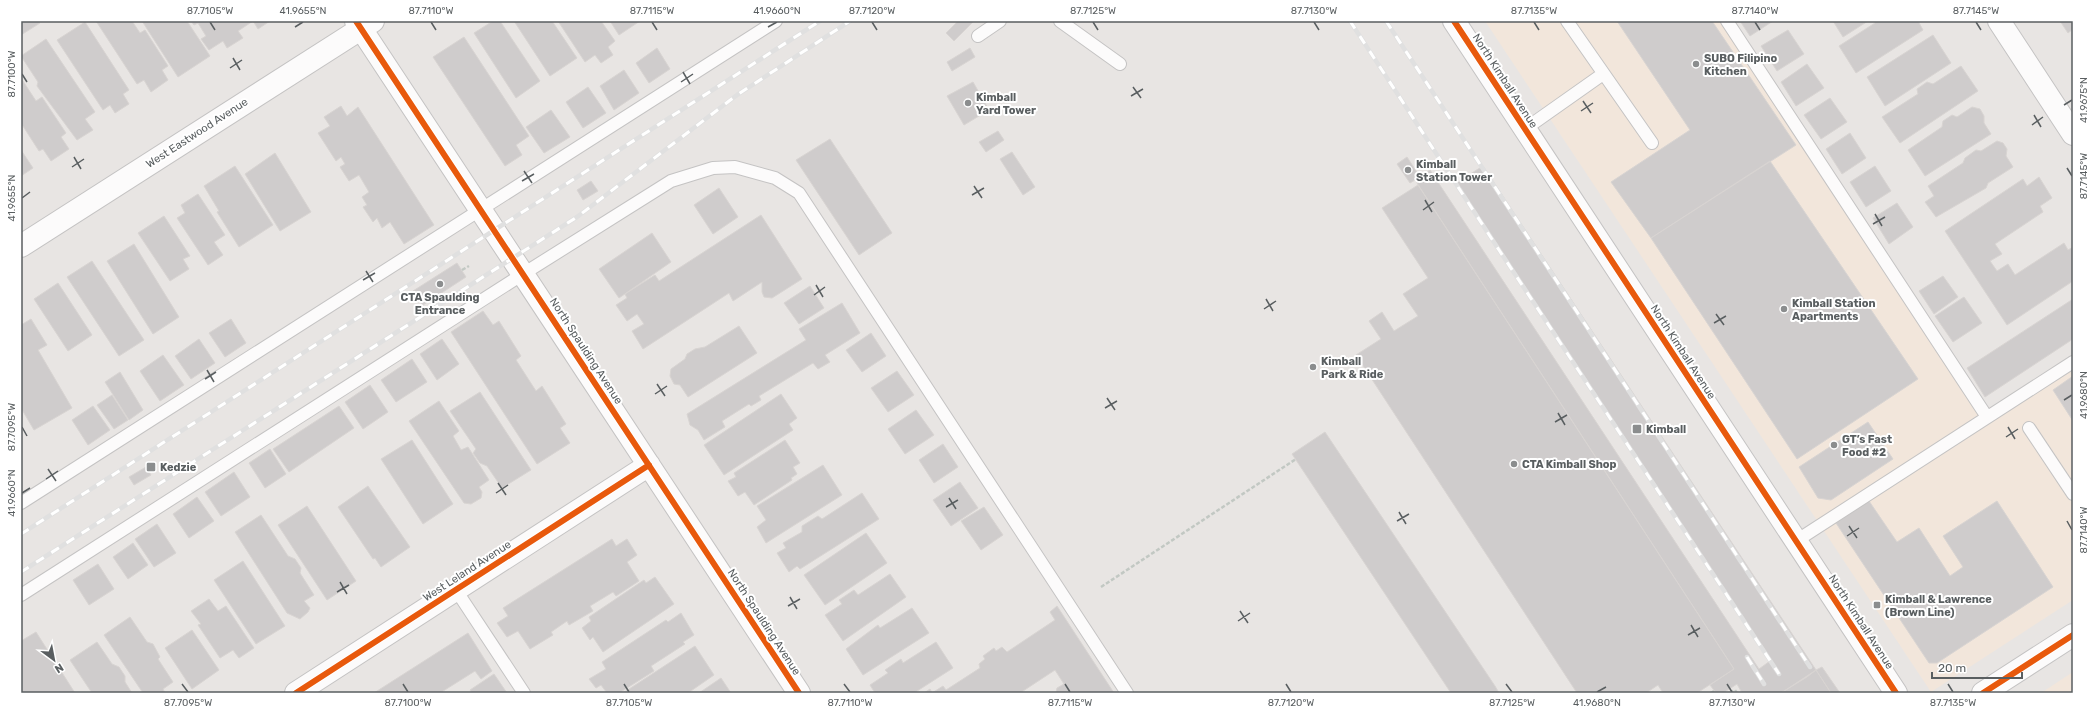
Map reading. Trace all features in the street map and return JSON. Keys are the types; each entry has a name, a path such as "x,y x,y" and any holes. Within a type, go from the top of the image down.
{"street":[{"name":"North Kimball Avenue","path":"1454,21 1896,693"},
{"path":"1999,21 2073,134"},
{"name":"North Spaulding Avenue","path":"363,24 480,210 799,693"},
{"name":"West Eastwood Avenue","path":"21,246 363,24"},
{"name":"West Leland Avenue","path":"296,693 649,466"},
{"path":"1983,693 2073,634"}],"lane":[{"path":"21,503 776,21"},
{"path":"978,36 1000,21"},
{"path":"1060,21 1120,64"},
{"path":"1567,21 1652,143"},
{"path":"1727,21 1987,417"},
{"path":"1525,129 1604,74"},
{"path":"21,595 523,274 672,181 714,168 735,167 775,178 799,193 1127,693"},
{"path":"1796,541 2073,362"},
{"path":"2029,428 2073,494"},
{"path":"456,590 524,693"}],"path":[{"path":"462,270 469,266"},
{"path":"1101,587 1296,459"},
{"path":"1730,693 1735,690 1737,693"}],"shaded area":[{"path":"1485,21 1722,21 1983,415 2073,357 2073,600 1931,692"},
{"path":"2073,672 2073,693 2041,693"}],"building":[{"path":"21,21 38,21 40,23 21,35"},
{"path":"96,21 132,21 140,33 145,30 168,66 162,70 168,80 151,92 144,80 137,84"},
{"path":"142,21 187,21 210,56 178,77"},
{"path":"191,21 253,21 238,31 243,38 227,48 223,41 209,50 201,39 206,36 198,23 194,25"},
{"path":"253,21 270,21 258,29"},
{"path":"493,21 500,21 540,81 516,98 474,33"},
{"path":"514,21 552,21 577,58 550,76"},
{"path":"558,21 601,21 615,41 608,47 613,55 601,63 595,55 585,62"},
{"path":"610,21 640,21 619,35"},
{"path":"958,21 973,22 954,41 946,33"},
{"path":"1617,21 1712,21 1796,145 1651,238 1611,182 1690,130"},
{"path":"1740,21 1773,21 1750,36"},
{"path":"1833,21 1868,21 1843,37"},
{"path":"1875,21 1918,21 1923,30 1856,73 1839,46 1875,23"},
{"path":"2060,21 2073,21 2073,29 2068,33"},
{"path":"85,22 129,90 123,94 129,104 115,113 110,105 103,110 57,40"},
{"path":"1788,30 1804,54 1777,71 1761,46"},
{"path":"1933,35 1951,63 1885,106 1867,77"},
{"path":"464,37 529,136 516,145 522,155 505,166 433,57"},
{"path":"46,39 95,112 85,119 93,130 77,140 37,86 38,82 21,56"},
{"path":"657,48 670,69 649,83 636,63"},
{"path":"970,48 975,57 952,71 947,62"},
{"path":"1807,64 1824,88 1796,106 1781,82"},
{"path":"1961,66 1978,91 1900,143 1882,117 1918,94 1917,89 1927,82 1933,84"},
{"path":"624,70 639,93 614,110 600,86"},
{"path":"21,78 36,101 42,97 66,133 61,137 69,149 51,161 43,149 39,151 21,123"},
{"name":"Kimball Yard Tower","path":"973,82 989,110 964,125 947,96"},
{"path":"588,87 606,113 583,128 566,102"},
{"path":"1830,98 1847,122 1821,139 1804,115"},
{"path":"341,106 347,116 358,107 434,225 404,244 390,222 382,228 377,218 373,222 363,207 367,205 362,197 369,192 359,175 349,181 340,167 345,164 341,157 336,161 318,133 330,126 324,117"},
{"path":"1972,107 1980,109 1984,116 1984,123 1991,134 1925,176 1908,150 1942,127 1943,121 1952,115 1957,117"},
{"path":"551,110 570,137 544,153 526,127"},
{"path":"998,131 1004,140 986,152 979,142"},
{"path":"1850,133 1866,158 1842,174 1826,149"},
{"path":"830,139 892,233 859,255 796,160"},
{"path":"1997,141 2003,143 2007,149 2006,156 2013,167 1988,183 1986,188 1936,217 1925,202 1934,196 1928,186 1963,163 1965,158 1976,150 1981,151"},
{"path":"21,150 33,168 21,176"},
{"path":"1012,152 1035,187 1023,195 1000,159"},
{"path":"275,153 311,212 280,231 245,174"},
{"name":"Kimball Station Tower","path":"1407,157 1420,177 1410,183 1397,164"},
{"name":"Kimball Station Apartments","path":"1770,161 1918,379 1797,459 1651,238"},
{"path":"235,166 273,225 239,247 217,212 219,211 204,186"},
{"path":"1483,166 1816,670 1781,693 1742,693 1737,684 1723,693 1716,693 1710,685 1734,669 1415,180 1430,170 1759,669 1770,661 1456,183"},
{"path":"1875,166 1891,191 1866,207 1850,182"},
{"path":"2039,177 2052,198 2040,206 2043,212 1995,244 2002,254 1990,261 1997,271 2008,264 2015,275 2064,243 2068,250 2073,247 2073,281 2007,325 1945,231 2023,179 2027,186"},
{"path":"591,181 598,191 583,200 577,190"},
{"name":"CTA Kimball Shop","path":"1418,185 1734,669 1697,693 1663,693 1658,685 1646,693 1577,693 1356,355 1381,339 1369,321 1382,312 1394,331 1418,316 1403,294 1428,278 1382,208"},
{"path":"719,188 738,217 713,234 694,205"},
{"path":"198,194 225,235 214,242 223,255 208,265 177,218 185,213 181,205"},
{"path":"1897,203 1913,227 1889,244 1873,218"},
{"path":"761,215 802,279 772,298 764,297 762,292 762,282 733,301 729,293 643,349 632,331 644,324 637,314 627,321 616,305 627,298 625,294 655,275 659,281"},
{"path":"164,216 190,256 183,259 189,269 170,281 138,233"},
{"path":"652,233 671,262 619,298 599,269"},
{"path":"134,244 179,317 153,334 107,261"},
{"path":"92,261 144,340 119,356 67,277"},
{"name":"CTA Spaulding Entrance","path":"457,263 466,277 423,305 413,291"},
{"path":"1943,276 1958,297 1934,314 1919,291"},
{"path":"58,283 92,335 68,351 34,299"},
{"path":"810,286 824,308 799,324 784,303"},
{"path":"1964,297 1982,323 1953,342 1935,316"},
{"path":"2073,299 2073,339 1985,397 1967,368"},
{"path":"842,303 860,333 825,355 830,362 818,369 813,363 759,396 761,400 751,406 749,404 722,421 725,427 704,440 698,430 690,425 687,414 806,340 799,329"},
{"path":"483,311 493,325 499,321 521,356 516,360 536,391 542,386 566,424 560,428 570,443 537,464 451,332"},
{"path":"31,319 47,345 38,350 72,408 34,430 21,408 21,325"},
{"path":"231,319 246,343 225,357 209,333"},
{"path":"739,326 757,353 688,397 680,385 674,384 670,376 671,369 685,359 687,354 695,349 705,347"},
{"path":"871,333 886,356 862,372 846,350"},
{"path":"199,339 215,363 191,379 175,356"},
{"path":"442,339 459,364 437,380 420,354"},
{"path":"163,355 184,385 160,401 140,371"},
{"path":"412,359 427,382 396,402 381,380"},
{"path":"897,371 914,395 888,412 871,388"},
{"path":"120,372 143,410 129,420 105,382"},
{"path":"2073,376 2073,421 2053,390"},
{"path":"370,385 388,412 363,429 345,402"},
{"path":"480,392 531,470 502,488 487,466 480,463 473,453 476,449 450,411"},
{"path":"781,394 797,418 789,424 793,430 724,475 704,445"},
{"path":"112,395 128,420 114,429 97,405"},
{"path":"439,401 459,431 453,436 461,450 468,447 489,480 479,487 482,492 481,498 471,504 464,503 409,421"},
{"path":"93,406 110,430 88,445 72,420"},
{"path":"339,406 354,428 289,472 273,449"},
{"path":"916,410 934,435 905,454 888,429"},
{"path":"1868,422 1893,459 1831,500 1818,498 1799,467"},
{"path":"1325,432 1499,693 1451,693 1292,454"},
{"path":"412,440 453,504 423,524 381,459"},
{"path":"785,440 800,463 793,467 797,474 791,478 792,480 754,505 745,492 738,496 728,481 736,477 734,473"},
{"path":"943,444 958,467 934,483 919,460"},
{"path":"270,449 286,474 265,488 249,463"},
{"path":"823,465 842,495 766,543 757,527 766,520 757,506"},
{"path":"146,467 151,475 134,485 129,477"},
{"path":"234,472 250,497 221,516 205,492"},
{"path":"960,482 978,508 951,526 933,500"},
{"path":"368,486 410,547 381,567 375,558 373,559 338,507"},
{"path":"862,493 879,519 800,569 797,566 789,572 777,553 786,548 783,543 802,532 802,526 818,516 822,519"},
{"path":"197,497 214,521 189,538 173,514"},
{"path":"1869,501 1897,542 1919,528 1950,576 1963,567 1943,536 1997,501 2053,587 1937,663 1929,663 1836,523"},
{"path":"307,506 356,581 327,600 278,525"},
{"path":"984,507 1003,535 981,550 961,521"},
{"path":"261,515 288,556 295,559 301,568 300,573 314,595 304,601 310,608 308,612 300,619 287,613 235,532"},
{"path":"157,524 176,553 154,567 135,539"},
{"path":"866,533 887,563 825,605 804,575"},
{"path":"612,539 616,546 627,539 637,555 627,562 639,581 616,596 613,592 590,606 593,611 569,625 567,621 551,632 553,635 530,649 518,631 507,637 497,623 508,616 503,608"},
{"path":"133,543 148,565 128,579 113,557"},
{"path":"243,561 285,626 256,644 214,580"},
{"path":"98,564 114,589 89,605 73,580"},
{"path":"890,574 906,597 843,641 825,615 842,604 839,600 854,590 858,595"},
{"path":"655,577 674,604 603,652 593,637 590,640 582,628 591,621 589,617 644,580 646,583"},
{"path":"209,599 218,611 226,606 254,648 239,658 233,650 220,658 198,625 201,624 191,611"},
{"path":"1057,606 1114,693 1056,693 1057,688 1064,684 1055,670 1020,693 932,693 943,686 946,690 980,668 979,664 985,659 983,656 994,648 996,651 1002,647 1007,652 1055,620 1050,612"},
{"path":"912,608 929,633 863,675 846,649 878,625 880,628"},
{"path":"681,613 694,635 683,642 685,644 651,666 654,671 619,693 607,693 601,685 596,688 589,679 606,669 602,662 666,620 668,622"},
{"path":"130,617 147,642 153,644 160,657 158,659 173,682 163,689 165,693 143,693 104,635"},
{"path":"192,630 219,670 192,689 165,648"},
{"path":"36,632 75,693 21,693 21,641"},
{"path":"468,633 492,671 481,679 475,671 440,693 374,693"},
{"path":"97,642 112,664 119,667 125,676 125,682 132,693 92,693 70,660"},
{"path":"936,642 953,668 914,693 875,693 870,685 888,673 885,670 901,659 903,663"},
{"path":"695,646 714,675 688,693 623,693"},
{"path":"1822,667 1840,693 1831,693 1816,670"},
{"path":"1816,670 1831,693 1781,693 1807,677"},
{"path":"494,674 507,693 472,693 470,690"},
{"path":"721,678 731,693 699,693"},
{"path":"930,689 932,693 924,693"}],"railway":[{"path":"21,534 820,21"},
{"path":"21,572 577,217 737,95 850,21"},
{"path":"1350,21 1499,250 1779,674"},
{"path":"1386,21 1810,667"},
{"path":"1747,657 1764,684"}],"cycle path":[{"path":"356,21 799,693"},
{"path":"1454,21 1896,693"},
{"path":"296,693 649,465"},
{"path":"1983,693 2073,635"}],"place":[{"name":"SUBO Filipino Kitchen","path":"1696,64"},
{"name":"Kimball Yard Tower","path":"968,103"},
{"name":"Kimball Station Tower","path":"1408,170"},
{"name":"CTA Spaulding Entrance","path":"440,284"},
{"name":"Kimball Station Apartments","path":"1784,309"},
{"name":"Kimball Park & Ride","path":"1313,367"},
{"name":"Kimball","path":"1637,429"},
{"name":"GT’s Fast Food #2","path":"1834,445"},
{"name":"CTA Kimball Shop","path":"1514,464"},
{"name":"Kedzie","path":"151,467"},
{"name":"Kimball & Lawrence (Brown Line)","path":"1877,605"}]}
